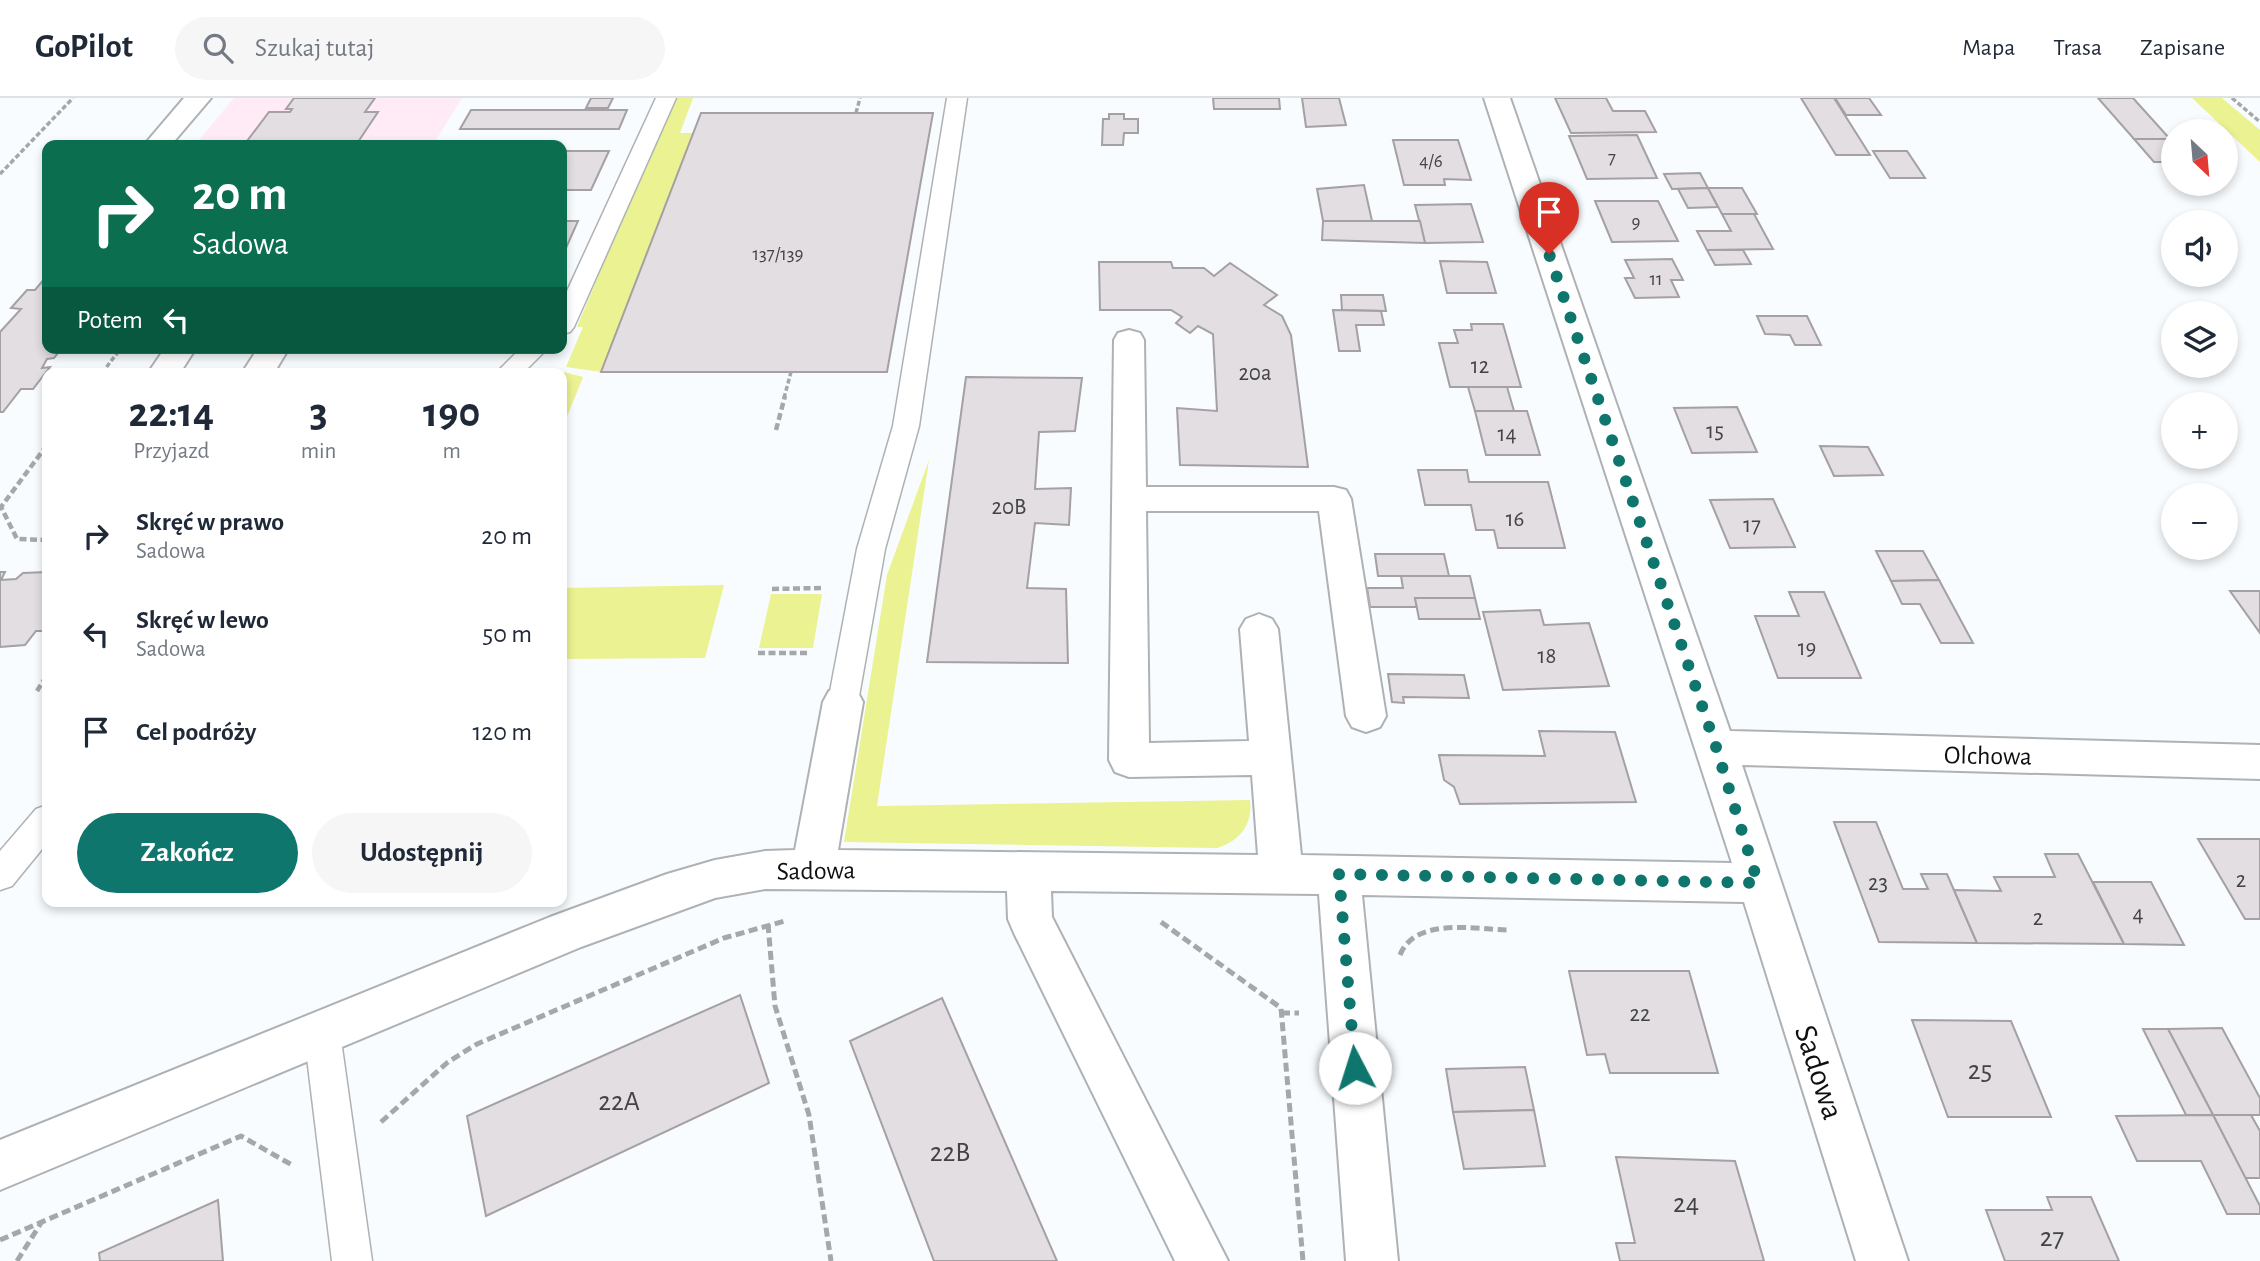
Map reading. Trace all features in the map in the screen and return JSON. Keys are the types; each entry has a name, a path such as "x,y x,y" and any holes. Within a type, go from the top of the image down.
{"street":[{"path":"161,140 198,98"},
{"name":"Sadowa","path":"1497,98 1716,747 1882,1261"},
{"path":"1129,340 1129,760 1270,758"},
{"path":"1129,499 1335,499 1366,716"},
{"path":"1259,629 1281,874"},
{"path":"813,869 843,702"},
{"name":"Olchowa","path":"1716,747 2260,762"},
{"name":"Sadowa","path":"0,1165 566,932 715,879 765,870 1339,874 1758,883"},
{"path":"1028,871 1030,919 1202,1261"},
{"path":"1339,874 1372,1261"}],"lane":[{"path":"567,316 666,98"},
{"path":"843,702 871,549 906,426 957,98"},
{"path":"514,368 529,354"},
{"path":"0,874 42,825"},
{"path":"322,1032 352,1261"}],"path":[{"path":"0,174 73,98"},
{"path":"856,113 860,98"},
{"path":"2232,98 2260,122"},
{"path":"106,368 116,354"},
{"path":"776,430 791,372"},
{"path":"42,452 1,507 17,539 42,540"},
{"path":"37,691 42,683"},
{"path":"0,1240 242,1136 304,1171 339,1155 448,1062 477,1044 724,938 788,920"},
{"path":"1150,922 1163,922 1281,1008 1303,1261"},
{"path":"768,924 775,1006 809,1115 831,1261"},
{"path":"1399,964 1401,948 1416,932 1432,929 1514,930"},
{"path":"1281,1013 1350,1012"},
{"path":"17,1261 41,1222"}],"shaded area":[{"path":"234,98 462,98 436,140 199,140"}],"green space":[{"path":"673,98 693,98 680,133 693,133 601,372 566,367 583,327 577,327"},
{"path":"2192,98 2222,98 2260,130 2260,162 2238,141 2238,119 2214,119"},
{"path":"567,373 583,377 567,417"},
{"path":"929,460 877,806 1250,800 1247,824 1232,841 1217,848 844,842 887,575"},
{"path":"724,585 705,658 567,659 567,588"},
{"path":"771,594 822,594 813,648 759,648"}],"building":[{"path":"294,98 375,98 365,112 378,112 359,140 248,140 269,112 290,112 292,109 286,109"},
{"path":"591,98 613,98 608,108 586,108"},
{"path":"1213,98 1279,98 1280,109 1214,109"},
{"path":"1302,98 1339,98 1346,125 1306,127"},
{"path":"1555,98 1606,98 1613,111 1645,111 1656,132 1571,133"},
{"path":"1801,98 1834,98 1870,155 1836,155"},
{"path":"1835,98 1869,98 1881,115 1846,115"},
{"path":"2098,98 2133,98 2161,129 2161,139 2134,139"},
{"path":"471,110 627,110 619,129 460,129"},
{"path":"701,113 933,113 887,372 601,372"},
{"path":"1109,114 1124,114 1124,119 1138,119 1138,133 1124,133 1123,145 1102,145 1103,119 1109,119"},
{"path":"1637,135 1657,178 1587,179 1569,136"},
{"path":"2134,139 2161,139 2161,162 2154,162"},
{"path":"1393,140 1458,140 1471,180 1444,179 1445,185 1404,185"},
{"path":"567,151 609,151 591,190 567,190"},
{"path":"1873,151 1907,151 1925,178 1890,178"},
{"path":"1700,173 1708,188 1672,189 1664,174"},
{"path":"1364,185 1372,221 1323,221 1317,189"},
{"path":"1708,188 1718,207 1688,208 1678,189"},
{"path":"1708,188 1742,188 1757,214 1722,214"},
{"path":"1595,201 1658,201 1678,241 1612,242"},
{"path":"1471,204 1483,242 1425,243 1415,205"},
{"path":"1722,214 1754,214 1773,249 1707,250 1697,231 1731,231"},
{"path":"567,221 578,221 567,246"},
{"path":"1323,221 1420,221 1425,243 1322,240"},
{"path":"1707,250 1743,250 1751,264 1715,265"},
{"path":"1672,259 1683,280 1671,280 1679,297 1635,298 1625,278 1634,278 1625,260"},
{"path":"1440,261 1487,262 1496,293 1447,293"},
{"path":"1099,262 1171,262 1173,268 1204,268 1214,276 1230,263 1277,295 1264,305 1282,316 1291,335 1308,467 1180,465 1177,408 1217,411 1213,334 1198,326 1190,333 1176,323 1182,317 1171,310 1100,310"},
{"path":"42,282 42,354 57,354 54,358 47,359 42,368 42,377 33,389 21,389 3,412 0,412 0,332 21,309 11,308 27,290 35,290"},
{"path":"1341,295 1383,295 1386,311 1342,310"},
{"path":"1333,310 1381,311 1384,325 1356,325 1360,351 1339,351"},
{"path":"1757,316 1807,316 1821,345 1795,345 1790,335 1765,334"},
{"path":"1471,324 1503,324 1521,387 1450,387 1439,343 1458,343 1454,330 1472,330"},
{"path":"966,377 1082,378 1075,431 1039,432 1035,489 1071,488 1069,525 1035,523 1027,588 1066,589 1068,663 927,662"},
{"path":"1468,387 1507,387 1514,411 1475,411"},
{"path":"1737,407 1757,452 1692,453 1674,408"},
{"path":"1475,411 1527,411 1540,455 1486,455"},
{"path":"1820,446 1868,447 1883,475 1834,476"},
{"path":"1418,470 1467,470 1469,482 1548,482 1565,548 1498,548 1494,530 1476,530 1471,505 1425,505"},
{"path":"1773,499 1795,547 1730,548 1710,500"},
{"path":"1876,551 1923,551 1939,580 1891,581"},
{"path":"1375,554 1444,554 1449,576 1378,576"},
{"path":"0,572 5,572 1,580 16,579 23,573 42,572 42,631 36,631 25,645 0,647"},
{"path":"1401,576 1470,576 1475,598 1415,598 1417,607 1370,607 1367,588 1403,588"},
{"path":"1939,580 1973,643 1941,643 1920,604 1902,604 1891,581"},
{"path":"2230,591 2260,591 2260,633"},
{"path":"1789,592 1824,592 1861,678 1778,678 1755,616 1799,616"},
{"path":"1415,598 1475,598 1480,619 1419,619"},
{"path":"1540,610 1544,625 1589,623 1609,686 1503,690 1483,612"},
{"path":"1388,674 1464,675 1469,698 1403,697 1404,703 1392,702"},
{"path":"1539,731 1615,732 1636,802 1460,804 1454,787 1444,780 1439,755 1545,756"},
{"path":"1834,822 1876,822 1903,889 1928,889 1921,874 1947,874 1977,943 1879,942"},
{"path":"2198,839 2260,839 2260,919 2245,919"},
{"path":"2045,854 2078,854 2124,944 1977,943 1954,890 2001,891 1994,877 2055,877"},
{"path":"2093,882 2151,882 2184,945 2124,944"},
{"path":"1569,971 1689,971 1718,1073 1610,1073 1605,1054 1587,1055"},
{"path":"740,995 769,1083 486,1216 467,1116"},
{"path":"942,998 1057,1261 934,1261 850,1041"},
{"path":"1912,1020 2011,1021 2051,1117 1948,1117"},
{"path":"2222,1028 2260,1098 2260,1115 2213,1115 2168,1029"},
{"path":"2143,1029 2168,1029 2213,1115 2186,1115"},
{"path":"1525,1067 1534,1110 1453,1112 1446,1069"},
{"path":"1534,1110 1545,1166 1464,1169 1453,1112"},
{"path":"2213,1115 2251,1115 2260,1131 2260,1178 2245,1178"},
{"path":"2213,1115 2260,1206 2260,1214 2227,1214 2201,1161 2137,1161 2116,1116"},
{"path":"1616,1157 1735,1161 1764,1261 1620,1261 1616,1243 1635,1243"},
{"path":"2047,1197 2091,1197 2119,1261 2005,1261 1986,1210 2052,1210"},
{"path":"218,1200 223,1261 100,1261 99,1253"}],"route":[{"path":"1355,1068 1339,874 1758,883 1716,747 1549,254"}]}
